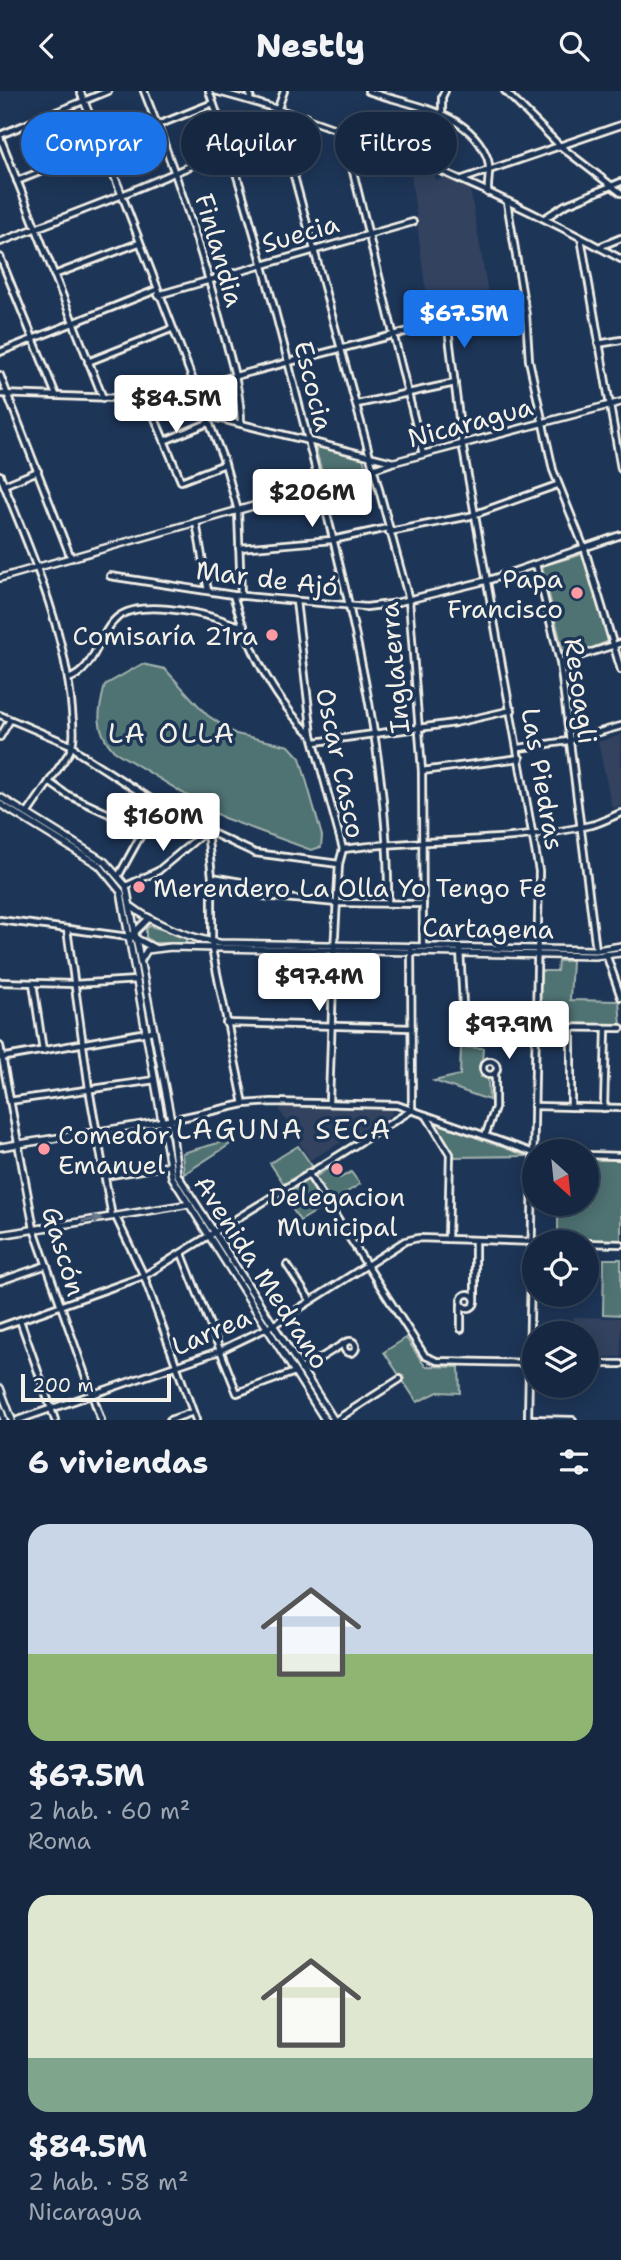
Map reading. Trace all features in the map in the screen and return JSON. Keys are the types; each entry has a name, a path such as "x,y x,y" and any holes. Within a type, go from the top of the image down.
{"main road":[{"path":"80,91 88,112"},
{"path":"0,242 122,195 114,175"},
{"name":"Nicaragua","path":"394,462 621,402"},
{"path":"0,578 320,487 394,462"},
{"name":"Avenida Medrano","path":"0,797 105,862 126,886 137,935 172,1177 211,1235 266,1329 335,1420"},
{"name":"Avenida Medrano","path":"0,804 107,873 121,892 138,980 171,1121 177,1174 191,1203"},
{"name":"Cartagena","path":"132,907 149,918 213,942 334,948"},
{"path":"130,937 137,935 149,918"},
{"path":"186,947 191,941 188,933"},
{"path":"137,935 154,948 144,953 140,963"},
{"name":"Cartagena","path":"412,949 423,946 460,949"},
{"name":"Cartagena","path":"154,948 596,950 606,953 621,946"},
{"name":"Cartagena","path":"537,950 621,953"},
{"path":"0,1147 163,1120 171,1121"},
{"path":"0,1235 191,1203"},
{"name":"Avenida Medrano","path":"211,1235 273,1325 325,1420"},
{"path":"0,1388 12,1420"},
{"path":"0,1408 4,1420"}],"street":[{"path":"103,398 0,136 108,91"},
{"name":"Finlandia","path":"144,91 153,112"},
{"name":"Escocia","path":"209,91 216,112"},
{"path":"215,91 288,112"},
{"path":"250,91 250,100"},
{"path":"278,109 284,91"},
{"path":"368,91 439,112"},
{"path":"442,112 442,97 445,91"},
{"path":"505,91 559,146 621,193"},
{"path":"167,121 213,103"},
{"path":"461,180 621,125"},
{"path":"457,126 481,148 490,170 488,193"},
{"name":"Finlandia","path":"167,147 209,278 235,377 241,406 241,424"},
{"path":"181,170 122,195 225,464 238,511 241,596"},
{"path":"17,181 32,175"},
{"name":"Escocia","path":"235,175 288,361 348,607 389,843 388,903"},
{"name":"Inglaterra","path":"294,175 409,600 422,771 423,946"},
{"path":"355,175 423,454"},
{"path":"449,175 545,218 621,259"},
{"path":"545,218 565,205 621,182"},
{"path":"507,202 524,301 529,360 557,485 585,549 621,670"},
{"name":"Suecia","path":"0,352 157,292 413,222"},
{"path":"581,237 608,406 621,469"},
{"path":"599,247 621,238"},
{"path":"54,275 139,243"},
{"path":"0,257 56,396"},
{"path":"0,394 147,399 524,301"},
{"name":"Las Piedras","path":"447,320 463,443 539,871 533,1139"},
{"path":"88,362 171,328"},
{"path":"598,344 621,340"},
{"path":"0,375 72,559"},
{"path":"357,404 455,383"},
{"path":"147,399 181,481 225,464"},
{"name":"Nicaragua","path":"205,415 394,462"},
{"path":"164,441 208,423"},
{"path":"4,485 38,471"},
{"path":"0,475 56,621 68,679 73,746 27,814"},
{"path":"239,548 332,540 477,513 557,485"},
{"path":"196,522 208,591"},
{"name":"Mar de Ajó","path":"110,576 233,595 348,607 409,600 489,580 621,535"},
{"name":"Resoagli","path":"536,564 560,663 596,950"},
{"path":"233,595 275,691 287,710 312,735"},
{"name":"Oscar Casco","path":"296,601 312,735 343,849 339,864 334,948 329,1102"},
{"path":"68,679 83,671 115,620 124,614 167,607 219,619 232,625 244,625"},
{"path":"560,663 621,643"},
{"path":"315,742 455,723 512,710"},
{"path":"0,715 73,746 158,804 207,831 268,857 339,864"},
{"path":"0,737 10,720"},
{"path":"519,748 569,740 621,726"},
{"path":"422,771 520,758"},
{"path":"49,782 66,794 109,814 140,838"},
{"path":"119,875 158,804"},
{"path":"343,849 389,843 484,841 596,824 621,813"},
{"path":"207,831 212,877 212,949 244,1104"},
{"path":"126,886 158,871 207,831"},
{"path":"212,877 240,882 258,895 337,903 423,904"},
{"path":"0,920 130,937"},
{"path":"67,929 89,1089 114,1217 144,1276 196,1420"},
{"path":"412,949 412,1110"},
{"path":"460,949 464,1023"},
{"path":"606,953 621,997"},
{"path":"0,982 74,984 138,980"},
{"path":"33,983 43,1051"},
{"path":"226,1023 412,1028"},
{"path":"536,1027 621,1028"},
{"path":"571,1107 572,1028"},
{"path":"604,1108 606,1028"},
{"path":"1,1058 150,1032"},
{"name":"Gascón","path":"0,1047 34,1229 101,1420"},
{"path":"485,1136 495,1108 495,1073"},
{"path":"9,1101 156,1079"},
{"path":"171,1121 244,1104 329,1102 397,1105 522,1149"},
{"path":"534,1106 621,1108"},
{"path":"0,1327 144,1276 412,1110"},
{"path":"426,1115 450,1154 448,1239"},
{"path":"599,1155 621,1156"},
{"path":"105,1176 170,1165"},
{"path":"308,1173 425,1356 437,1361 522,1363"},
{"path":"461,1302 468,1308 475,1301 475,1240"},
{"name":"Larrea","path":"18,1420 219,1351 273,1325 405,1241 522,1241"},
{"path":"599,1243 621,1244"},
{"path":"182,1254 237,1393 298,1371 346,1342"},
{"path":"0,1281 47,1265"},
{"path":"287,1265 310,1300"},
{"path":"461,1329 461,1302 467,1294 475,1301"},
{"path":"20,1320 55,1420"},
{"path":"599,1364 621,1364"},
{"path":"335,1420 400,1379"},
{"name":"Las Piedras","path":"528,1419 530,1398"},
{"path":"170,1420 193,1412"},
{"path":"528,1419 573,1420"}],"shaded area":[{"path":"411,175 435,175 435,179 441,180 441,177 470,189 490,304 433,319 424,280"},
{"path":"621,735 621,806 612,808 598,742"},
{"path":"281,1106 391,1108 392,1114 310,1160 280,1111"},
{"path":"574,1317 621,1318 621,1357 599,1357 599,1321 574,1321"}],"green space":[{"path":"315,447 362,455 366,468 324,479"},
{"path":"583,554 609,641 565,659 542,566"},
{"name":"LA OLLA","path":"142,664 165,669 207,715 236,734 289,746 300,758 322,836 321,847 311,850 224,818 114,751 103,735 99,720 105,685"},
{"path":"150,926 186,936 185,943 153,943 146,937 146,929"},
{"path":"558,961 572,961 570,1000 619,1001 621,1025 539,1025 540,971 557,971"},
{"path":"461,1047 483,1048 481,1077 488,1078 489,1100 434,1081 460,1075"},
{"path":"434,1122 522,1154 522,1156 455,1157"},
{"path":"229,1140 235,1141 184,1174 182,1153"},
{"path":"298,1146 312,1166 284,1184 270,1163"},
{"path":"599,1159 621,1160 621,1242 599,1241 599,1230 558,1230 558,1216 599,1216"},
{"path":"332,1166 340,1178 351,1172 360,1184 331,1202 315,1177"},
{"path":"308,1180 325,1206 300,1221 284,1196"},
{"path":"604,1259 621,1259 621,1315 603,1314"},
{"path":"406,1338 425,1366 459,1367 460,1393 438,1392 417,1402 384,1352"}],"place":[{"name":"Papa Francisco","path":"577,593"},
{"name":"Comisaría 21ra","path":"272,635"},
{"name":"Merendero La Olla Yo Tengo Fe","path":"139,887"},
{"name":"Comedor Emanuel","path":"44,1149"},
{"name":"Delegacion Municipal","path":"337,1169"}],"district":[{"name":"LA OLLA","path":"172,733"},
{"name":"LAGUNA SECA","path":"284,1129"}]}
